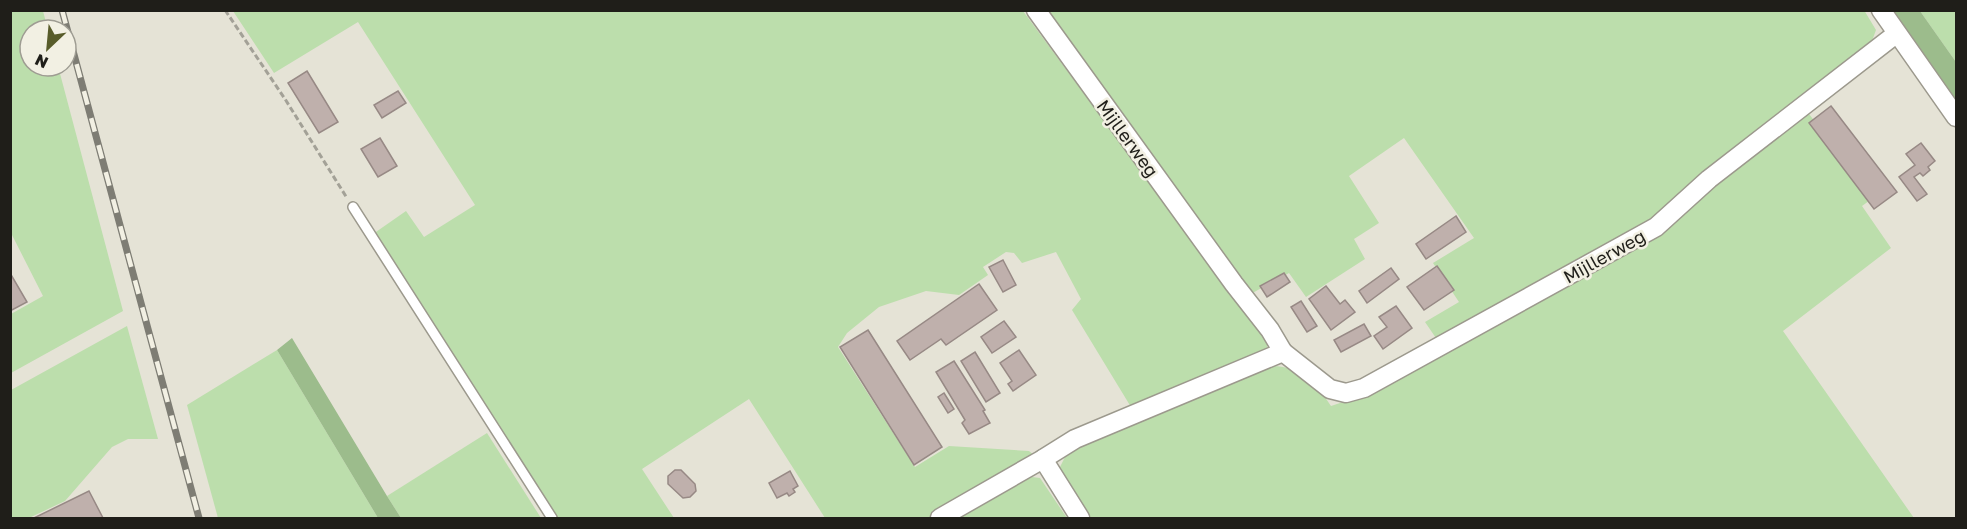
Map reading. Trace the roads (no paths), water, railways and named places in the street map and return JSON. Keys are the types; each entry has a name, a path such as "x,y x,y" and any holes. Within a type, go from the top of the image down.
{"street":[{"name":"Mijllerweg","path":"1036,10 1284,352 1330,389 1346,393 1364,388 1656,227 1709,179 1896,34"},
{"path":"1881,10 1956,117"},
{"path":"940,519 1075,439 1284,352"},
{"path":"1043,459 1080,519"}],"lane":[{"path":"353,207 552,519"}],"railway":[{"path":"62,10 199,518"}]}
